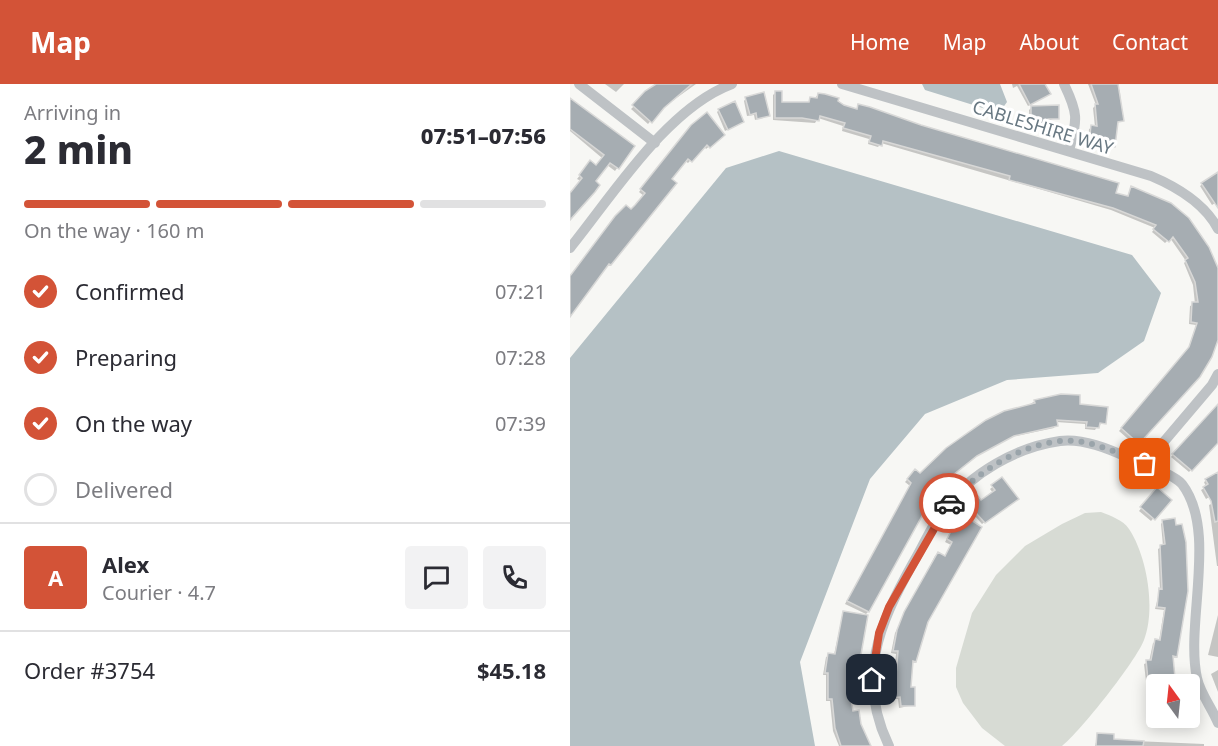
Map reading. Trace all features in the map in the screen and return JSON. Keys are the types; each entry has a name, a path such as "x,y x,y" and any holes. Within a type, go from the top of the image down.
{"street":[{"path":"579,84 655,143"},
{"path":"570,248 655,143 694,105 732,84"},
{"name":"CABLESHIRE WAY","path":"842,84 1069,151 1170,184 1195,202 1217,225"},
{"path":"1065,84 1076,108 1076,123 1069,151"},
{"path":"1145,464 1212,385 1218,374"},
{"path":"889,746 877,722 872,680 879,633 889,607 944,508 965,486 1008,456 1061,441 1099,446 1145,464 1182,483 1194,502 1200,525 1204,574 1195,656 1197,679 1218,723"}],"shaded area":[{"path":"922,84 1000,84 1007,102 999,113 925,90"},
{"path":"779,151 1132,255 1161,293 1144,341 1098,373 1007,380 925,414 870,479 800,662 815,746 570,746 570,358 726,168"},
{"path":"1101,512 1124,523 1141,553 1149,598 1148,627 1144,640 1107,696 1062,746 1005,746 982,728 963,703 956,687 956,668 972,613 996,575 1025,546 1085,513"}],"building":[{"path":"656,84 692,84 664,108 652,123 632,105 645,91"},
{"path":"1019,84 1045,84 1051,94 1030,105"},
{"path":"1091,84 1118,84 1124,121 1118,122 1115,147 1089,144 1091,125 1097,126 1095,104 1098,104"},
{"path":"775,91 782,91 782,102 809,102 810,97 817,98 818,93 825,94 839,98 838,101 844,105 857,109 858,104 870,107 921,125 1119,183 1116,193 1128,196 1131,186 1171,203 1189,218 1209,247 1218,268 1218,340 1212,357 1200,377 1139,444 1121,428 1189,347 1197,323 1191,322 1192,302 1198,302 1195,282 1185,260 1188,258 1173,237 1169,242 1153,229 1156,225 1113,208 1009,180 1010,176 883,141 882,146 869,142 871,136 843,128 845,123 820,116 819,121 802,118 775,118"},
{"path":"764,92 770,116 757,119 756,113 750,115 745,97"},
{"path":"570,98 635,146 619,169 610,163 596,181 600,185 570,220 570,193 582,178 579,175 590,160 596,165 604,155 570,129"},
{"path":"735,101 744,122 728,130 718,109"},
{"path":"1059,105 1059,119 1048,119 1048,126 1031,126 1031,106"},
{"path":"707,112 725,135 710,148 707,145 692,162 688,159 672,179 677,183 611,265 609,264 570,317 570,276 615,216 626,205 631,209 635,205 645,193 640,189 691,125"},
{"path":"1218,172 1218,208 1201,183"},
{"path":"1061,394 1080,395 1080,404 1108,407 1106,424 1100,423 1099,428 1086,427 1087,422 1057,420 1058,426 1014,436 977,456 938,487 869,612 847,601 911,483 907,479 915,469 920,473 946,448 986,420 1004,411 1035,403 1034,400"},
{"path":"1218,404 1218,443 1192,471 1172,454"},
{"path":"1218,472 1218,521 1215,522 1211,501 1203,487 1208,484 1205,479"},
{"path":"1002,477 1019,499 985,523 968,504 978,496 981,500 995,490 991,485"},
{"path":"1157,487 1172,500 1155,520 1140,507"},
{"path":"960,513 982,527 928,622 916,662 913,661 911,687 915,687 915,706 901,706 900,697 889,698 890,675 896,675 898,651 893,651 897,630 904,612 938,552 945,556 952,542 947,539"},
{"path":"1175,518 1176,525 1182,524 1186,542 1188,591 1177,657 1173,656 1175,674 1147,674 1146,660 1151,660 1155,639 1160,640 1165,608 1157,607 1159,588 1162,589 1160,545 1165,544 1162,520"},
{"path":"843,611 868,615 857,677 858,698 851,698 853,711 859,710 861,724 871,746 841,746 835,728 832,699 828,699 828,673 825,673 828,653 835,654"},
{"path":"1097,733 1114,734 1114,739 1144,741 1143,746 1096,746"}],"way so far":[{"path":"949,503 965,486 1008,456 1061,441 1099,446 1145,464"}],"route":[{"path":"872,680 879,633 889,607 944,508 949,503"}]}
